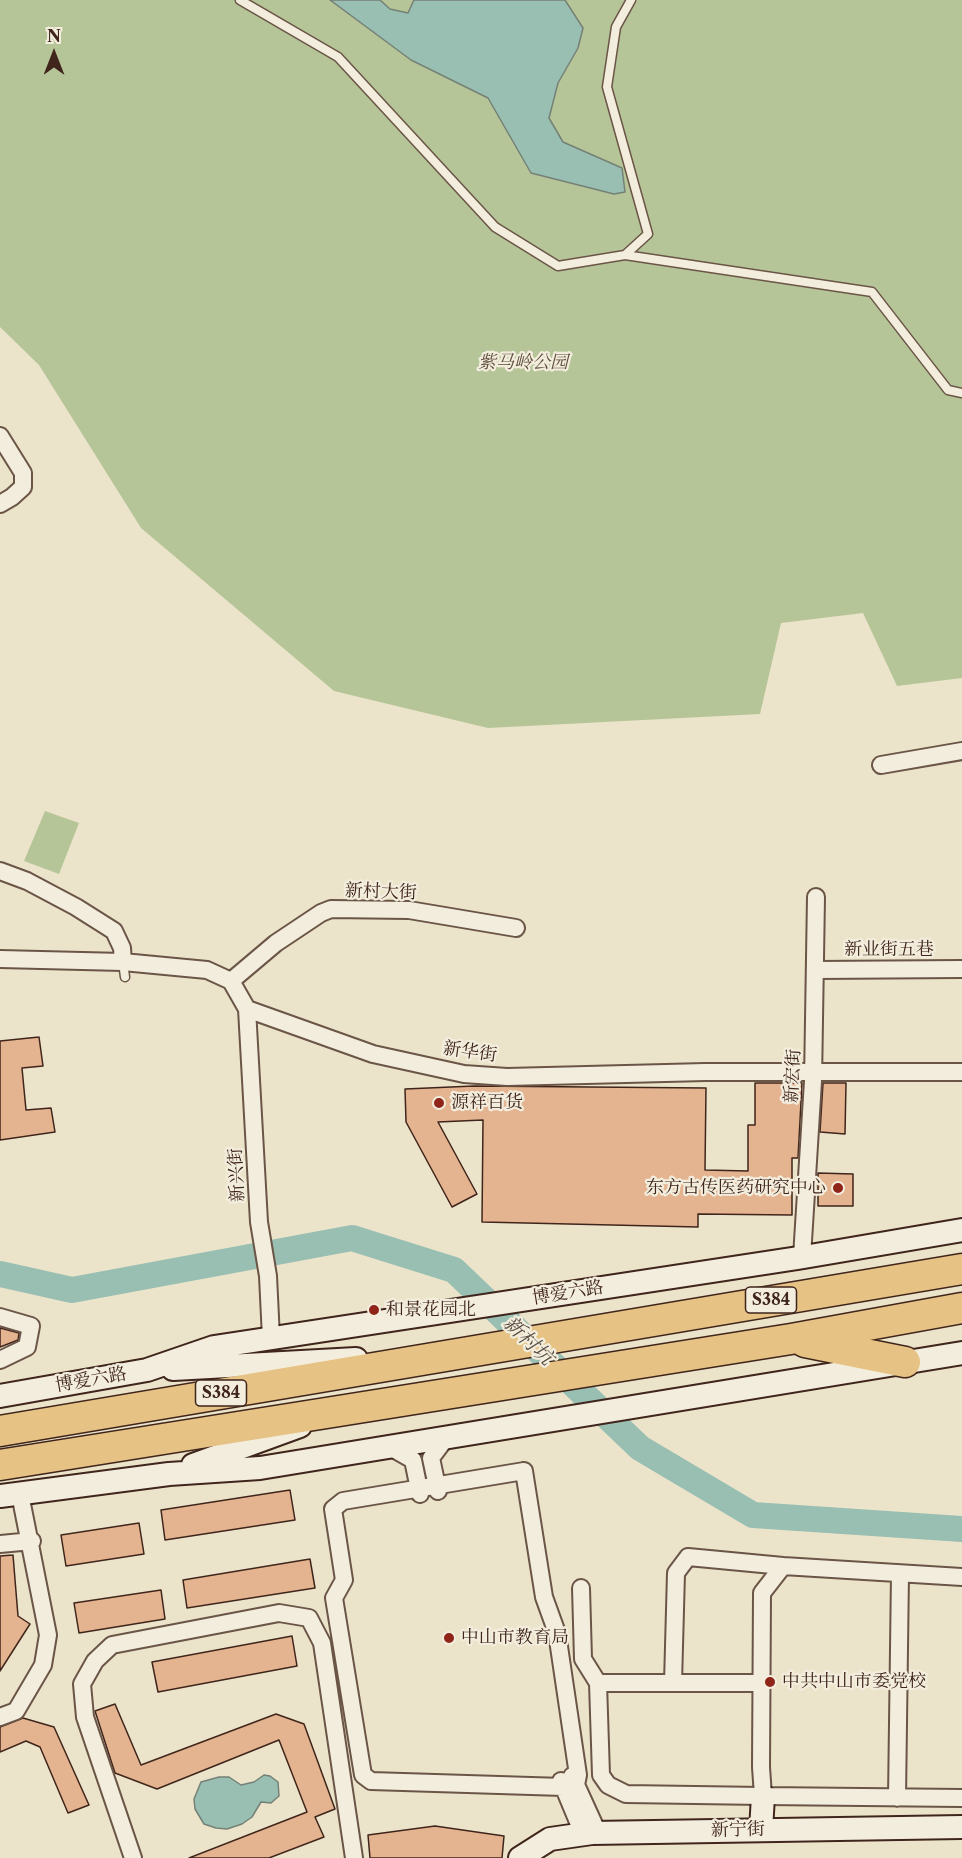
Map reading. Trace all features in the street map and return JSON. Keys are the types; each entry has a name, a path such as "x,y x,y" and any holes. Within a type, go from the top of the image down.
{"highway":[{"name":"博爱六路","path":"0,1431 474,1349 962,1269"},
{"name":"S384","path":"0,1465 791,1339 962,1308"},
{"path":"791,1339 905,1362"}],"street":[{"path":"0,436 23,473 23,487 0,504"},
{"path":"881,765 962,751"},
{"path":"0,871 66,902 114,931 122,948 124,970"},
{"name":"新宏街","path":"802,1257 813,1072 816,897"},
{"name":"新村大街","path":"231,981 276,943 331,909 409,910 516,928"},
{"path":"0,959 124,970 207,970 231,981 248,1009"},
{"name":"新业街五巷","path":"816,970 962,969"},
{"name":"新华街","path":"248,1009 373,1054 464,1074 507,1077 705,1071 962,1072"},
{"name":"新兴街","path":"248,1009 262,1239 268,1276 271,1338"},
{"name":"博爱六路","path":"0,1396 147,1370 214,1347 802,1257 962,1230"},
{"path":"0,1317 31,1326 27,1347 0,1360"},
{"path":"0,1717 16,1711 43,1665 48,1635 32,1541 10,1495 169,1474 261,1468 962,1353"},
{"path":"147,1370 441,1355"},
{"path":"169,1474 353,1407"},
{"path":"437,1488 431,1458 446,1438"},
{"path":"390,1447 413,1460 419,1491"},
{"path":"524,1471 544,1597 557,1633 578,1775 568,1782 372,1781 363,1774 334,1598 344,1581 333,1509 343,1501 437,1488 524,1471"},
{"path":"0,1544 32,1541"},
{"path":"673,1683 676,1573 688,1557 783,1566 962,1577"},
{"path":"761,1830 763,1796 762,1593 783,1566"},
{"path":"897,1798 900,1574"},
{"path":"581,1588 583,1659 598,1683 601,1776 608,1785 626,1794 962,1798"},
{"path":"130,1857 85,1717 82,1684 94,1661 112,1645 279,1612 309,1618 322,1643 354,1858"},
{"path":"598,1683 762,1683"},
{"path":"568,1782 591,1833"},
{"name":"新宁街","path":"520,1858 550,1839 591,1833 962,1827"},
{"path":"539,1858 554,1850 597,1843 962,1839"}],"lane":[{"path":"240,0 338,57 495,227 558,266 625,255 872,292 948,390 962,393"},
{"path":"625,255 648,234 607,87 616,27 631,0"}],"green space":[{"name":"紫马岭公园","path":"0,0 962,0 962,678 897,686 863,613 781,623 760,714 488,728 334,691 141,528 39,365 0,327"},
{"path":"45,811 79,823 59,874 24,861"}],"water":[{"path":"330,0 380,0 390,9 408,13 414,0 565,0 583,28 578,48 558,83 549,118 563,142 622,168 625,192 614,194 531,173 488,98 411,60"},
{"path":"264,1775 278,1782 279,1796 271,1803 261,1802 252,1817 242,1824 227,1829 204,1824 195,1809 194,1799 201,1782 229,1777 241,1785 254,1782"}],"building":[{"path":"39,1037 43,1066 22,1068 26,1110 51,1108 55,1132 0,1140 0,1041"},
{"path":"755,1083 802,1083 798,1158 792,1158 792,1215 698,1214 698,1227 482,1222 483,1120 438,1122 477,1194 452,1207 406,1122 405,1089 474,1086 706,1088 705,1170 748,1171 748,1125 755,1125"},
{"path":"823,1083 846,1083 845,1134 820,1132"},
{"path":"818,1173 853,1174 853,1206 818,1206"},
{"path":"0,1328 19,1333 18,1340 0,1347"},
{"path":"290,1490 295,1520 165,1540 161,1510"},
{"path":"139,1523 144,1554 66,1566 61,1535"},
{"path":"13,1555 18,1616 30,1624 0,1671 0,1556"},
{"path":"310,1559 315,1588 187,1608 183,1580"},
{"path":"161,1590 165,1619 79,1633 74,1603"},
{"path":"292,1636 297,1666 158,1692 152,1662"},
{"path":"115,1704 141,1765 276,1714 304,1724 335,1809 315,1817 324,1837 269,1858 189,1858 307,1812 279,1740 157,1789 115,1773 95,1711"},
{"path":"23,1718 54,1727 89,1805 68,1813 40,1747 26,1741 0,1752 0,1727"},
{"path":"435,1826 504,1836 502,1858 370,1858 368,1835"}],"waterway":[{"name":"新村坑","path":"0,1274 72,1290 352,1238 454,1270 640,1448 753,1515 962,1529"}],"place":[{"name":"源祥百货","path":"439,1103"},
{"name":"东方古传医药研究中心","path":"838,1188"},
{"name":"和景花园北","path":"374,1310"},
{"name":"中山市教育局","path":"449,1638"},
{"name":"中共中山市委党校","path":"770,1682"}]}
